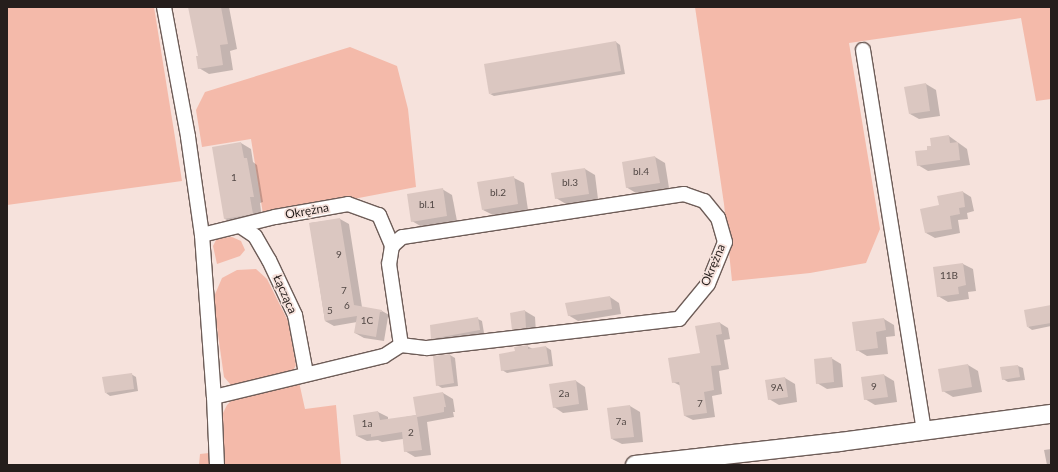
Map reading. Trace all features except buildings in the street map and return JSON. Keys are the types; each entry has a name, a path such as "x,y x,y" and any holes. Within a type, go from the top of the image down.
{"street":[{"path":"164,7 188,137 202,235 214,397 217,465"},
{"path":"863,50 924,430"},
{"name":"Okrężna","path":"202,235 276,217 348,204 379,215 392,246 390,264 401,345 427,348 678,319 708,284 725,242 718,218 704,201 684,194 402,237 392,246"},
{"name":"Łącząca","path":"240,226 255,236 270,260 295,315 306,374"},
{"path":"214,397 384,356 401,345"},
{"path":"645,464 1051,414"}],"shaded area":[{"path":"7,7 154,7 182,181 7,205"},
{"path":"695,7 1051,7 1051,99 1036,101 1021,18 849,43 880,229 866,263 810,273 732,281 724,204"},
{"path":"350,47 397,66 408,109 416,187 270,215 263,214 251,139 202,147 196,110 205,92"},
{"path":"232,237 241,241 245,250 240,256 217,264 213,246 217,238"},
{"path":"256,269 267,279 288,321 296,365 293,371 231,385 224,377 213,299 222,278 237,270"},
{"path":"299,382 305,409 336,405 341,465 224,465 223,413 227,405 233,399"},
{"path":"209,453 209,465 199,465 200,454"}]}
